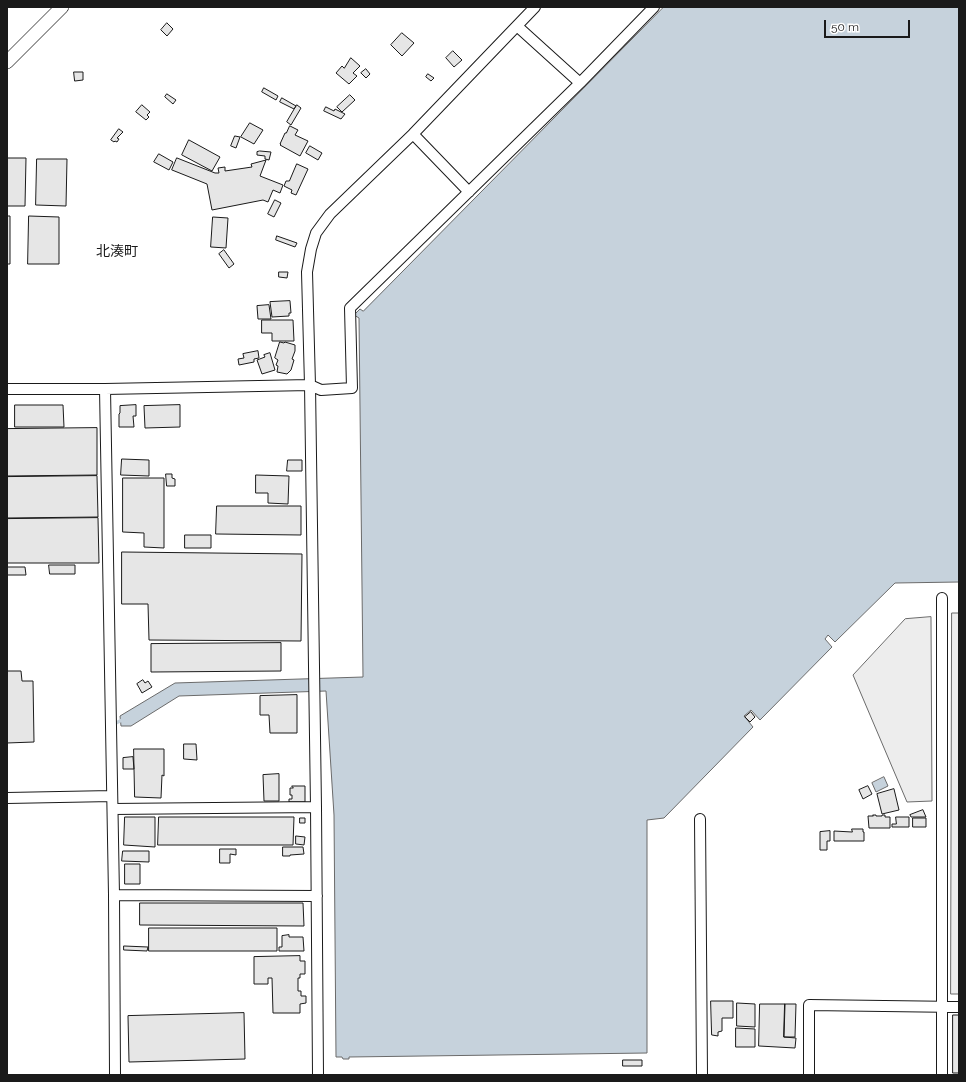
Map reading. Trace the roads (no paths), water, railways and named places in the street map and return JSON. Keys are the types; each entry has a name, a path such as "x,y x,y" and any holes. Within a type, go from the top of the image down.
{"street":[{"path":"7,62 62,7"},
{"path":"318,1075 316,807 307,272 311,249 316,233 330,214 413,134 535,7"},
{"path":"7,389 106,389 310,385 321,390 352,388 350,308 580,83 654,7"},
{"path":"516,26 580,83"},
{"path":"413,134 469,192"},
{"path":"106,389 113,809 115,1075"},
{"path":"942,598 942,1075"},
{"path":"7,798 112,796"},
{"path":"113,809 316,807"},
{"path":"700,819 702,1075"},
{"path":"114,895 317,896"},
{"path":"809,1075 809,1006 959,1007"}],"waterway":[{"path":"116,723 124,719"}],"district":[{"name":"北湊町","path":"117,252"}]}
